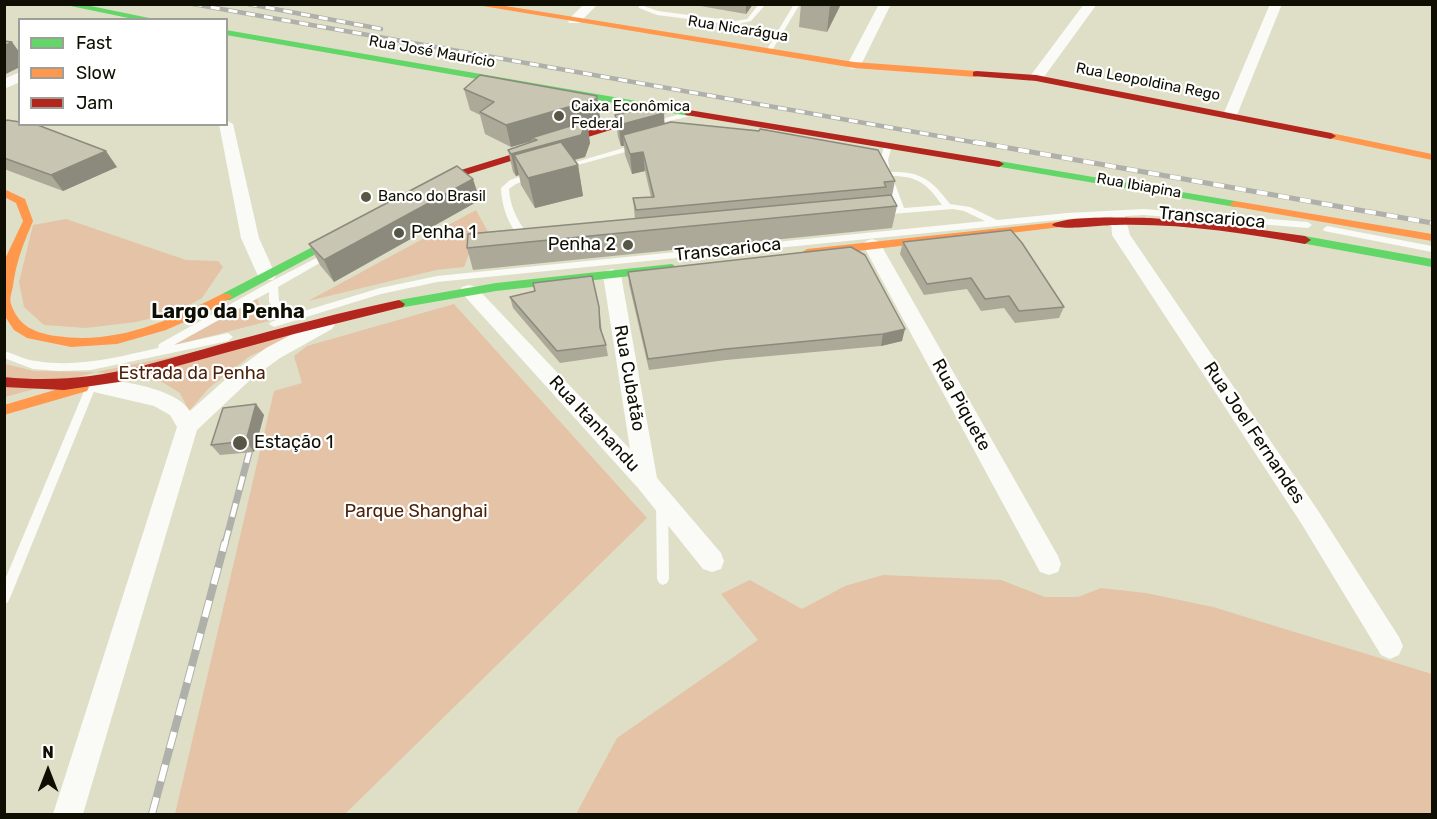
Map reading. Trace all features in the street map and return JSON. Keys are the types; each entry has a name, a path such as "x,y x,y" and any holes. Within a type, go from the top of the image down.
{"main road":[{"path":"65,4 116,17"},
{"name":"Rua Nicarágua","path":"475,4 854,65"},
{"name":"Rua José Maurício","path":"228,32 667,110"},
{"name":"Rua Leopoldina Rego","path":"854,65 1036,78 1230,115 1432,158"},
{"path":"410,200 465,172 667,110"},
{"name":"Rua Ibiapina","path":"667,110 692,113 712,121"},
{"name":"Rua Ibiapina","path":"844,138 1105,180 1432,238"},
{"path":"1105,180 1120,198 1122,206 1120,217"},
{"path":"4,192 21,201 28,221 11,259 6,306 19,328 58,343 89,344 120,341 173,324 270,280 369,221"},
{"path":"4,410 92,384 126,377 330,321 414,301 469,291 1120,217 1211,224 1274,233 1432,263"},
{"path":"4,382 33,387 92,384"}],"street":[{"path":"574,20 592,4"},
{"path":"854,65 885,4"},
{"path":"1036,78 1091,4"},
{"path":"1230,115 1276,4"},
{"path":"4,85 18,76"},
{"name":"Rua Ibiapina","path":"712,121 809,142 844,138"},
{"path":"226,126 250,238 270,280"},
{"name":"Rua Joel Fernandes","path":"1120,217 1121,235 1309,516 1390,646"},
{"name":"Rua Piquete","path":"872,246 1049,564"},
{"name":"Rua Cubatão","path":"612,275 646,481"},
{"name":"Rua Itanhandu","path":"469,291 646,481 712,561"},
{"path":"68,814 188,426 243,375 273,353 330,321"},
{"path":"92,384 160,399 177,409 188,426"}],"lane":[{"path":"642,4 641,8 657,13 735,23 749,20 763,4"},
{"path":"769,51 797,4"},
{"path":"431,199 459,184 501,167 581,142 692,113"},
{"path":"551,170 650,142"},
{"path":"888,145 884,160 887,174 902,211"},
{"path":"539,245 531,243 524,237 504,192 505,188 513,182 540,173"},
{"path":"887,174 909,174 926,179 946,206"},
{"name":"Transcarioca","path":"1105,180 1145,195 1432,249"},
{"path":"877,213 946,206 967,209 1008,231"},
{"name":"Transcarioca","path":"4,354 33,365 60,367 117,362 157,350 228,337 380,291 437,279 995,223 1200,215 1308,225"},
{"name":"Transcarioca","path":"157,350 270,280 364,235"},
{"path":"270,280 274,302 288,320"},
{"path":"4,598 92,384"},
{"path":"662,501 663,579"}],"green space":[{"path":"476,210 498,250 469,254 464,267 436,270 308,301"},
{"path":"66,219 186,260 218,261 223,267 202,298 176,312 136,322 86,328 44,325 24,307 19,282 33,225"},
{"path":"257,298 269,321 157,350"},
{"name":"Parque Shanghai","path":"454,304 647,518 345,814 175,814 274,391 302,383 294,356 307,346"},
{"name":"Estrada da Penha","path":"313,328 250,356 209,388 189,411 180,393 162,382 96,372"},
{"path":"5,364 34,371 96,372 5,397"},
{"path":"883,575 1001,580 1045,597 1078,597 1101,588 1146,593 1213,607 1432,674 1432,814 576,814 617,738 758,640 721,594 750,580 802,609 845,586"}],"building":[{"path":"480,75 597,96 596,99 506,125 480,112 494,102 464,89"},
{"path":"657,105 664,113 619,125 615,115"},
{"path":"7,120 18,122 18,126 40,126 106,151 51,175 4,158 4,122"},
{"path":"587,121 581,135 511,154 508,150 537,140 531,138"},
{"path":"671,122 759,131 760,129 878,150 895,181 884,182 886,187 636,210 633,198 654,197 643,152 630,154 623,135"},
{"path":"561,142 578,165 528,178 514,155"},
{"path":"457,166 473,179 324,260 309,244"},
{"path":"891,195 897,206 467,248 468,234"},
{"path":"1011,230 1064,307 1019,311 1009,296 985,299 971,278 927,284 903,242"},
{"path":"851,247 865,255 905,329 883,334 648,359 628,272"},
{"path":"592,276 599,307 600,328 606,345 557,351 510,297 535,291 533,283"},
{"path":"256,404 246,441 211,445 223,408"}],"railway":[{"path":"193,4 983,144"},
{"path":"248,4 381,29"},
{"path":"975,142 1432,223"},
{"path":"225,544 252,442"},
{"path":"152,814 225,542"}],"traffic: fast":[{"path":"65,4 144,18"},
{"path":"228,32 689,113"},
{"path":"999,164 1235,204"},
{"path":"226,297 353,230"},
{"path":"1305,240 1432,263"},
{"path":"399,304 496,287 672,268"}],"traffic: slow":[{"path":"475,4 854,65 976,74"},
{"path":"1331,136 1432,157"},
{"path":"4,192 21,201 28,221 11,259 4,302"},
{"path":"1235,204 1432,238"},
{"path":"807,253 1057,225"},
{"path":"4,303 16,325 28,333 71,343 94,343 117,340 162,327 226,297"},
{"path":"4,410 82,387"}],"traffic: jam":[{"path":"976,74 1036,78 1331,136"},
{"path":"425,192 465,172 659,112"},
{"path":"689,113 999,164"},
{"path":"1057,225 1088,222 1150,222 1212,226 1305,240"},
{"path":"4,382 64,385 119,377 294,329 399,304"}],"place":[{"name":"Caixa Econômica Federal","path":"559,116"},
{"name":"Banco do Brasil","path":"366,197"},
{"name":"Penha 1","path":"399,233"},
{"name":"Penha 2","path":"628,245"},
{"name":"Estação 1","path":"240,443"}],"district":[{"name":"Largo da Penha","path":"228,312"}]}
